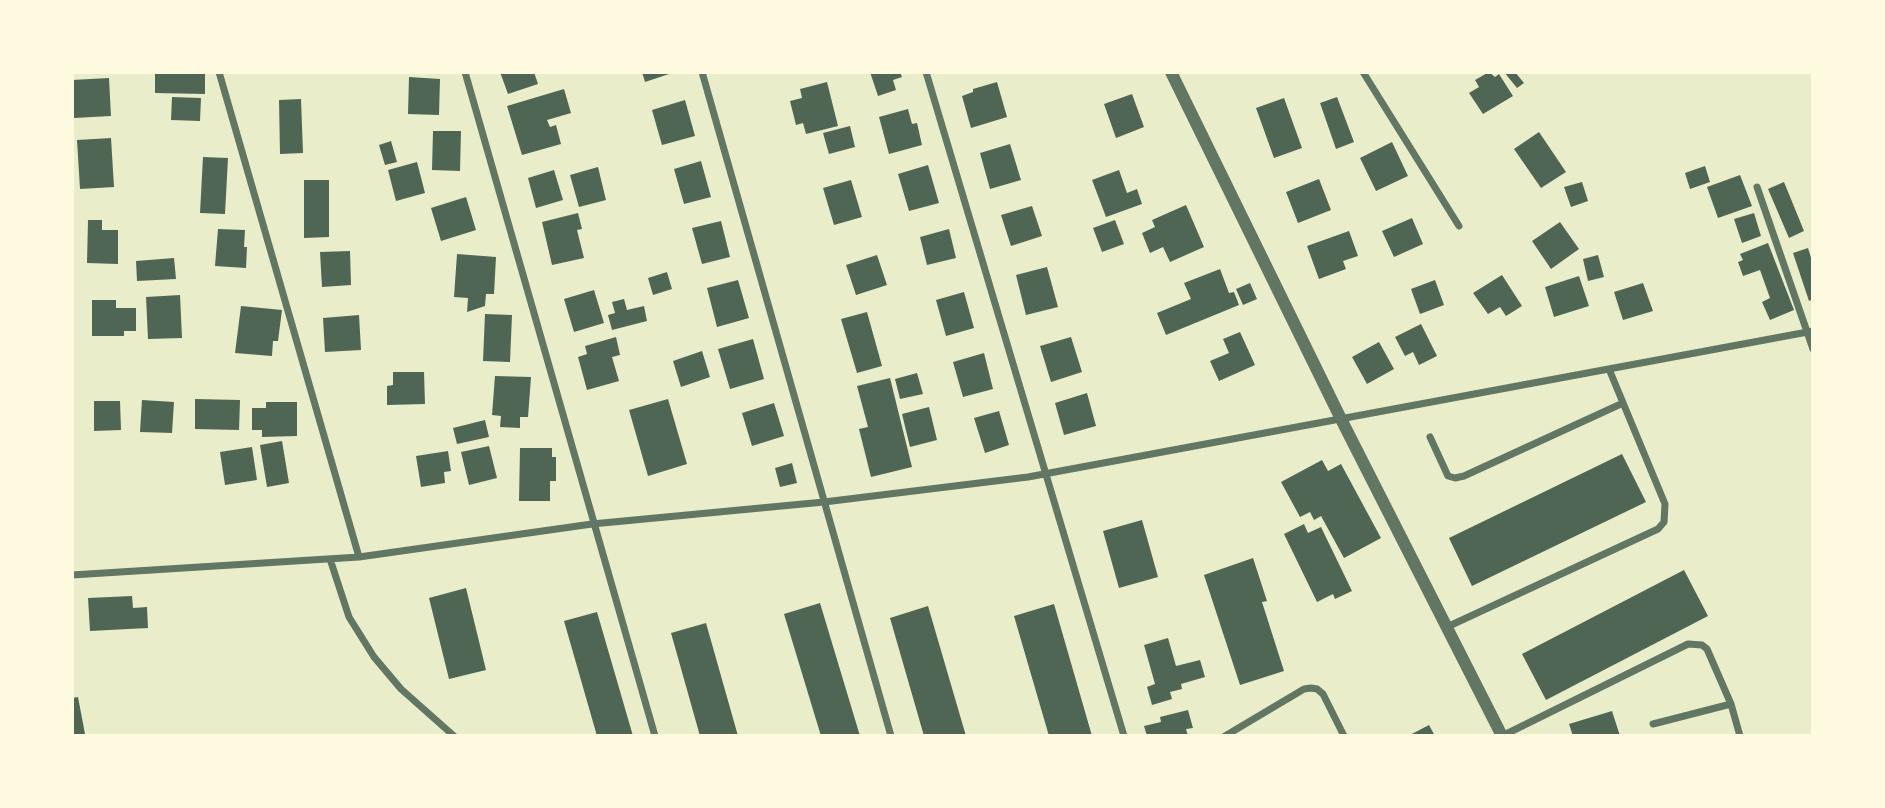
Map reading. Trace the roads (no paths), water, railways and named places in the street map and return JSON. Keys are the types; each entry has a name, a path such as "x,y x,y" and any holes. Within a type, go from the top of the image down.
{"street":[{"path":"219,72 359,557"},
{"path":"465,72 654,736"},
{"path":"702,72 891,736"},
{"path":"926,72 1124,736"},
{"path":"1171,72 1340,419 1502,736 1688,644 1697,644 1707,649 1731,704 1740,736"},
{"path":"1363,72 1459,226"},
{"path":"1757,187 1811,331 1813,349"},
{"path":"72,575 359,557 592,524 824,502 1045,474 1811,331"},
{"path":"1447,627 1658,529 1664,522 1665,505 1609,369"},
{"path":"1430,437 1448,476 1464,476 1623,403"},
{"path":"330,558 349,617 374,657 401,689 454,736"},
{"path":"1225,736 1304,688 1317,689 1323,694 1344,736"},
{"path":"1653,724 1731,704"}]}
